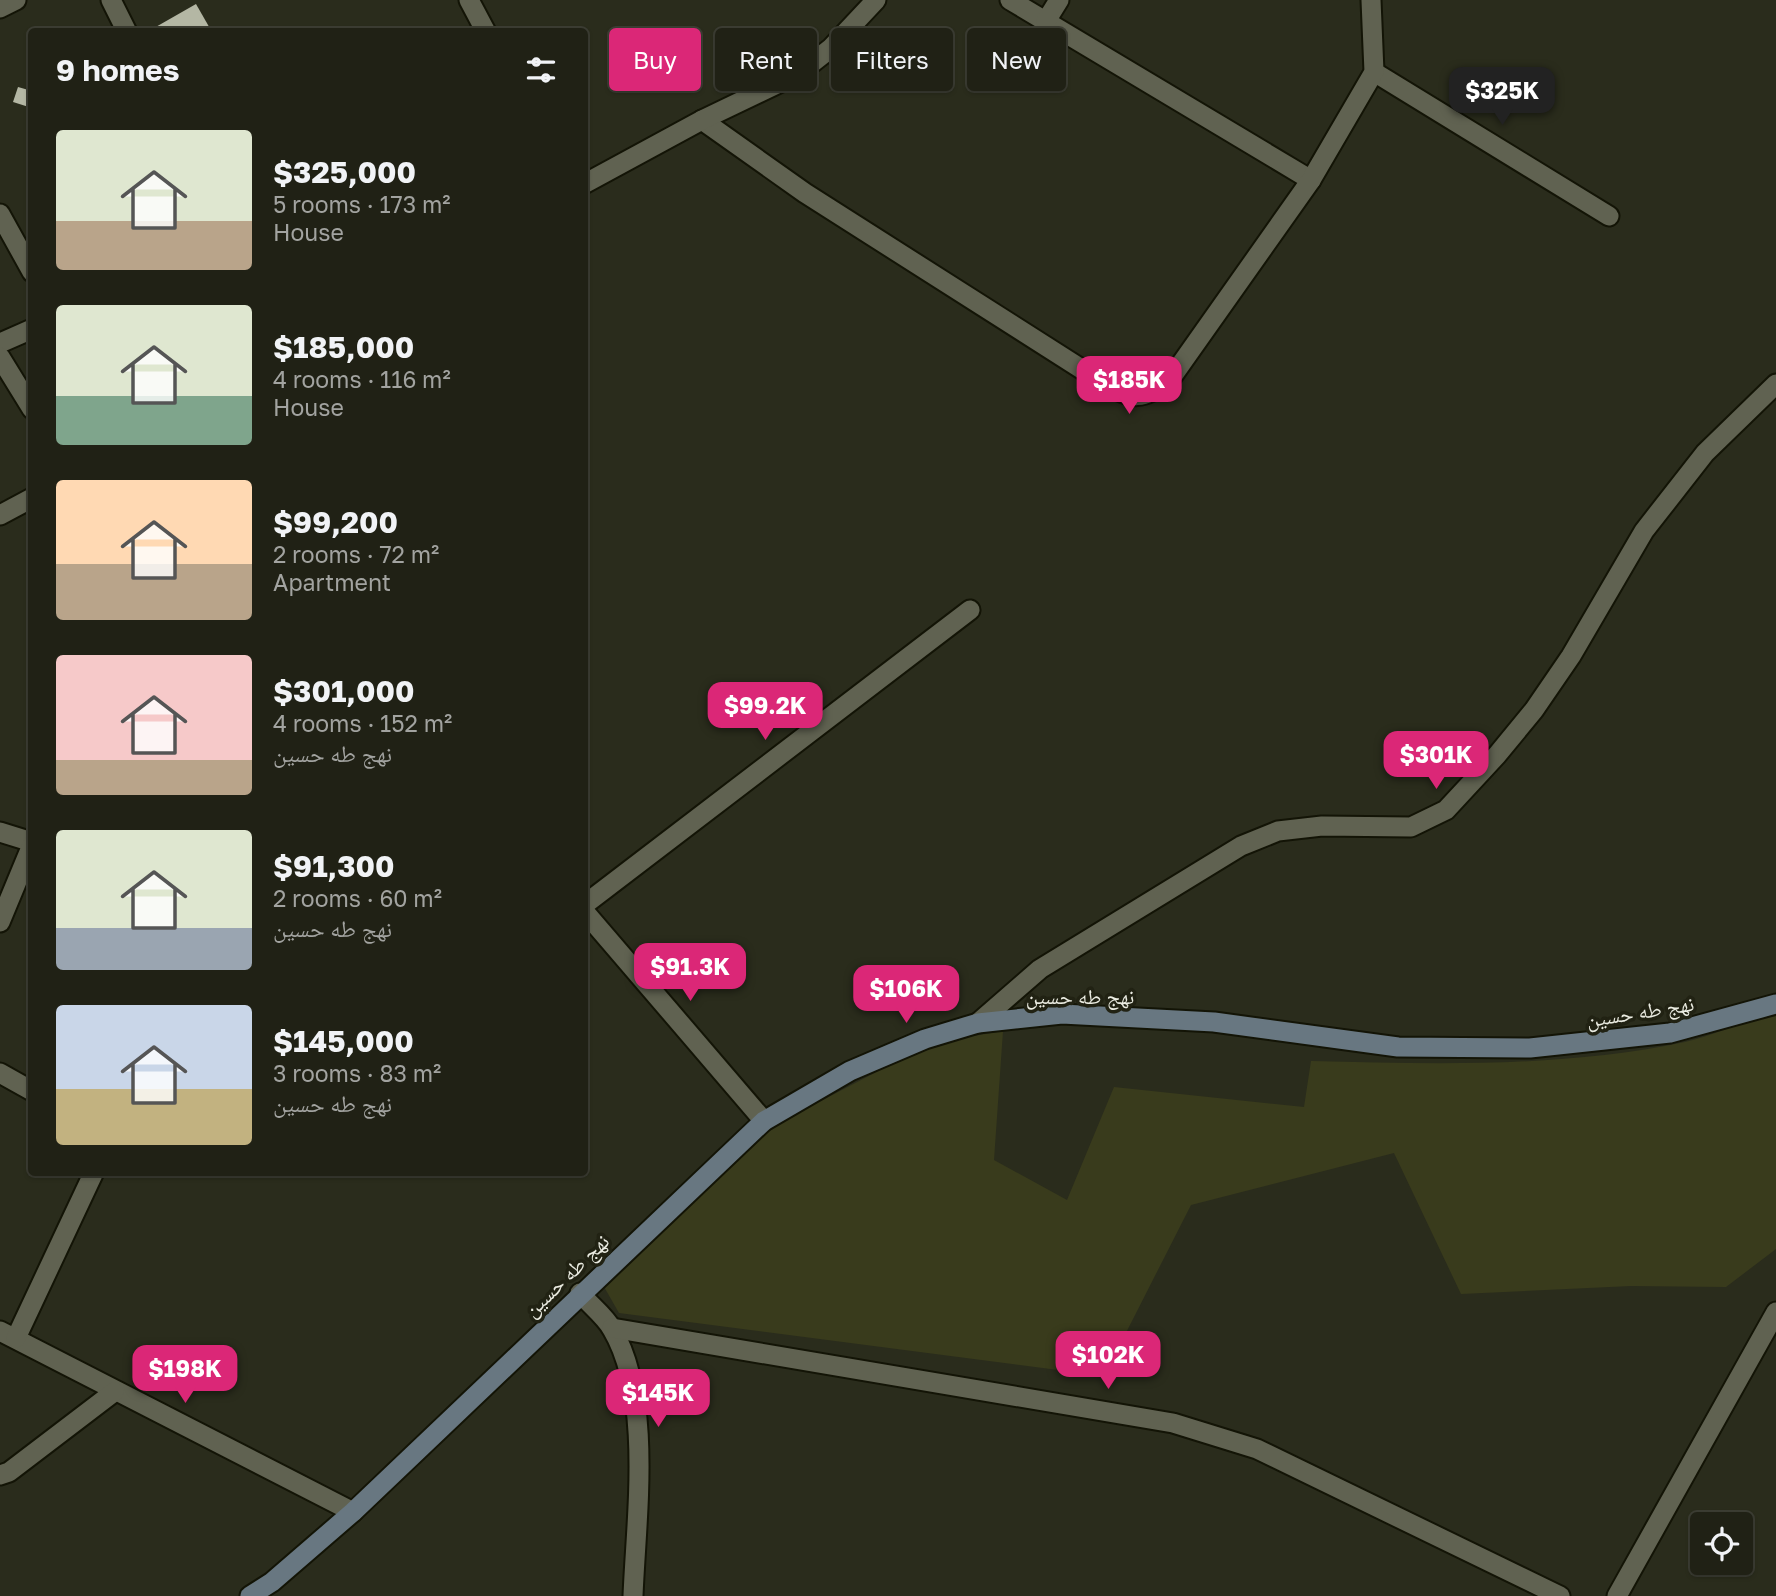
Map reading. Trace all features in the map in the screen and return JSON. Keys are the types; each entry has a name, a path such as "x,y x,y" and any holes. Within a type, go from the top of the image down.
{"main road":[{"name":"نهج طه حسين","path":"250,1596 272,1582 353,1512 580,1293 764,1121 850,1071 925,1039 978,1023 1062,1014 1214,1022 1398,1047 1530,1048 1670,1033 1776,1004"}],"street":[{"path":"0,8 16,0"},
{"path":"111,0 125,28"},
{"path":"469,0 484,28"},
{"path":"588,182 702,120 798,74 831,48 876,0"},
{"path":"1010,0 1311,180"},
{"path":"1046,21 1059,0"},
{"path":"702,120 805,193 1127,396 1147,396 1169,381 1311,180 1374,72 1371,0"},
{"path":"1374,72 1609,216"},
{"path":"0,214 28,265"},
{"path":"0,344 28,331"},
{"path":"0,357 28,402"},
{"path":"978,1023 1040,970 1241,846 1278,831 1322,826 1410,827 1446,810 1534,710 1571,656 1644,531 1705,453 1776,384"},
{"path":"0,515 28,500"},
{"path":"588,902 970,610"},
{"path":"0,831 28,842"},
{"path":"0,922 28,853"},
{"path":"588,916 764,1121"},
{"path":"0,1073 28,1089"},
{"path":"92,1176 8,1334 353,1512"},
{"path":"580,1293 612,1328 630,1371 638,1434 634,1596"},
{"path":"1617,1596 1776,1312"},
{"path":"612,1328 1173,1423 1257,1450 1560,1596"},
{"path":"0,1475 9,1472 114,1391"}],"green space":[{"path":"1776,1011 1776,1249 1726,1287 1631,1286 1461,1294 1394,1153 1191,1205 1104,1376 619,1313 599,1278 771,1127 932,1043 1003,1031 994,1160 1067,1200 1114,1087 1304,1107 1311,1061 1452,1063 1592,1056 1685,1042"}],"building":[{"path":"196,4 210,28 154,28"},
{"path":"18,87 28,90 28,107 13,102"}]}
